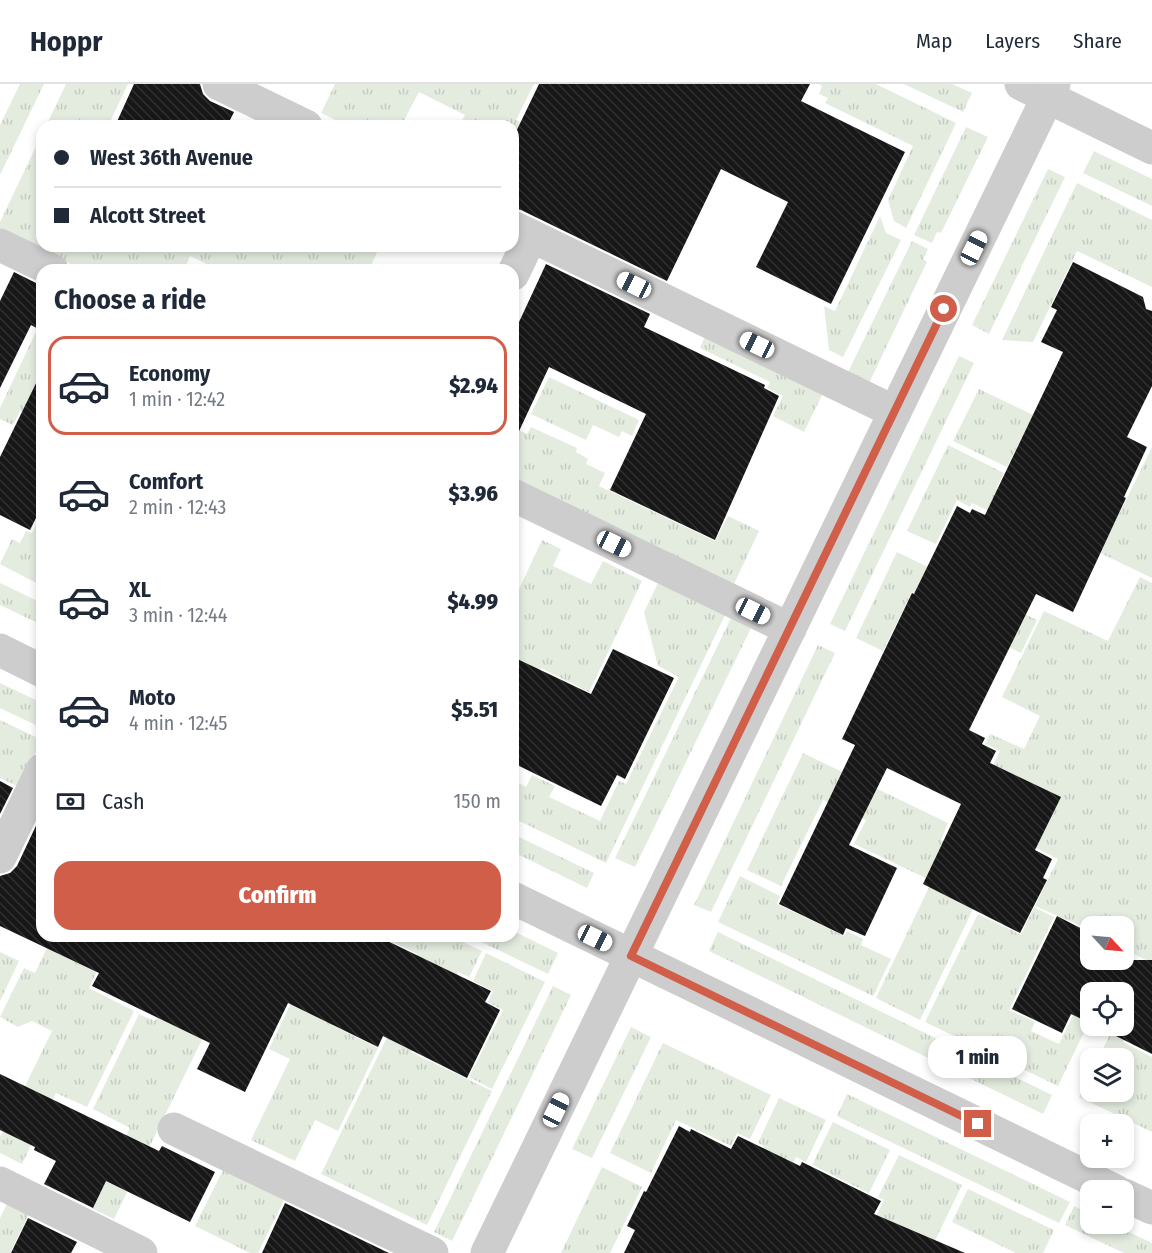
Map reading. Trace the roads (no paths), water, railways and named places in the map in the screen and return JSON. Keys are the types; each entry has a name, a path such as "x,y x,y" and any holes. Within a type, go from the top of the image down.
{"street":[{"path":"219,84 294,120"},
{"path":"487,1253 895,412 1041,88 1152,148"},
{"path":"522,231 895,412"},
{"path":"0,245 40,264"},
{"path":"519,498 790,629"},
{"path":"0,650 36,668"},
{"path":"0,857 36,782"},
{"path":"519,901 1093,1180"},
{"path":"174,1129 432,1253"},
{"path":"0,1183 141,1253"},
{"path":"1134,1200 1152,1208"}]}
